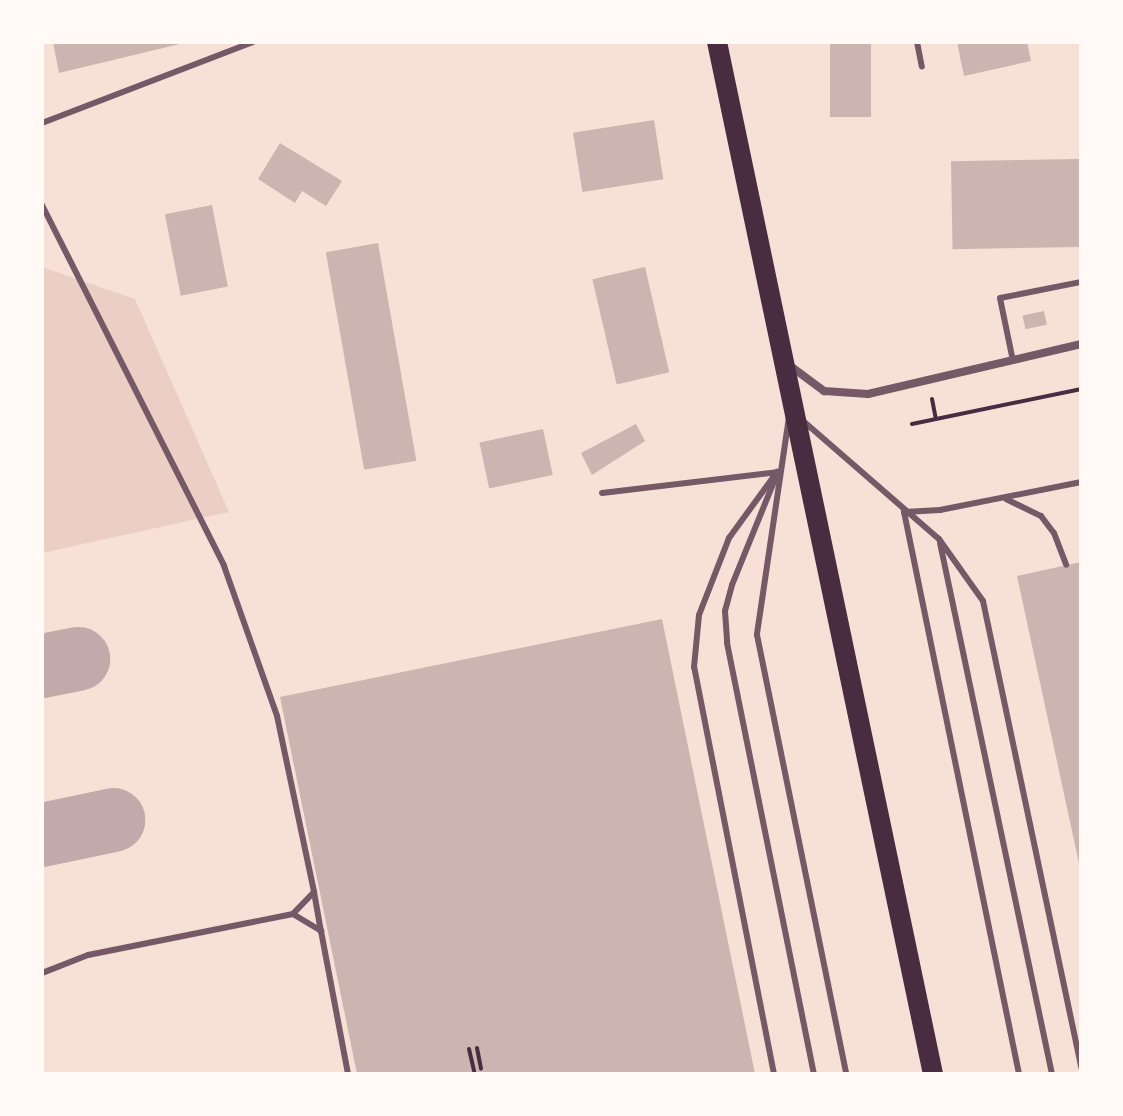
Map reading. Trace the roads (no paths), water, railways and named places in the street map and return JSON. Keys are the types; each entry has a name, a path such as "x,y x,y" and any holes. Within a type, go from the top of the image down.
{"main road":[{"path":"717,42 790,410 933,1074"}],"street":[{"path":"779,353 824,391 868,394 1081,344"}],"lane":[{"path":"42,123 253,42"},
{"path":"917,42 922,67"},
{"path":"42,205 224,566 277,716 348,1074"},
{"path":"1013,361 1000,298 1081,282"},
{"path":"846,1074 757,635 758,605 774,534 777,472 790,410 904,512 939,539 983,601 1081,1068"},
{"path":"602,493 777,472"},
{"path":"774,1074 694,667 699,615 729,538 777,472"},
{"path":"777,472 732,585 725,611 727,643 814,1074"},
{"path":"904,512 1003,498 1081,482"},
{"path":"1067,486 1081,490"},
{"path":"1003,498 1041,516 1054,533 1066,565"},
{"path":"904,512 1019,1074"},
{"path":"939,539 1052,1074"},
{"path":"42,973 88,955 293,914 314,892"},
{"path":"293,914 321,931"}]}
